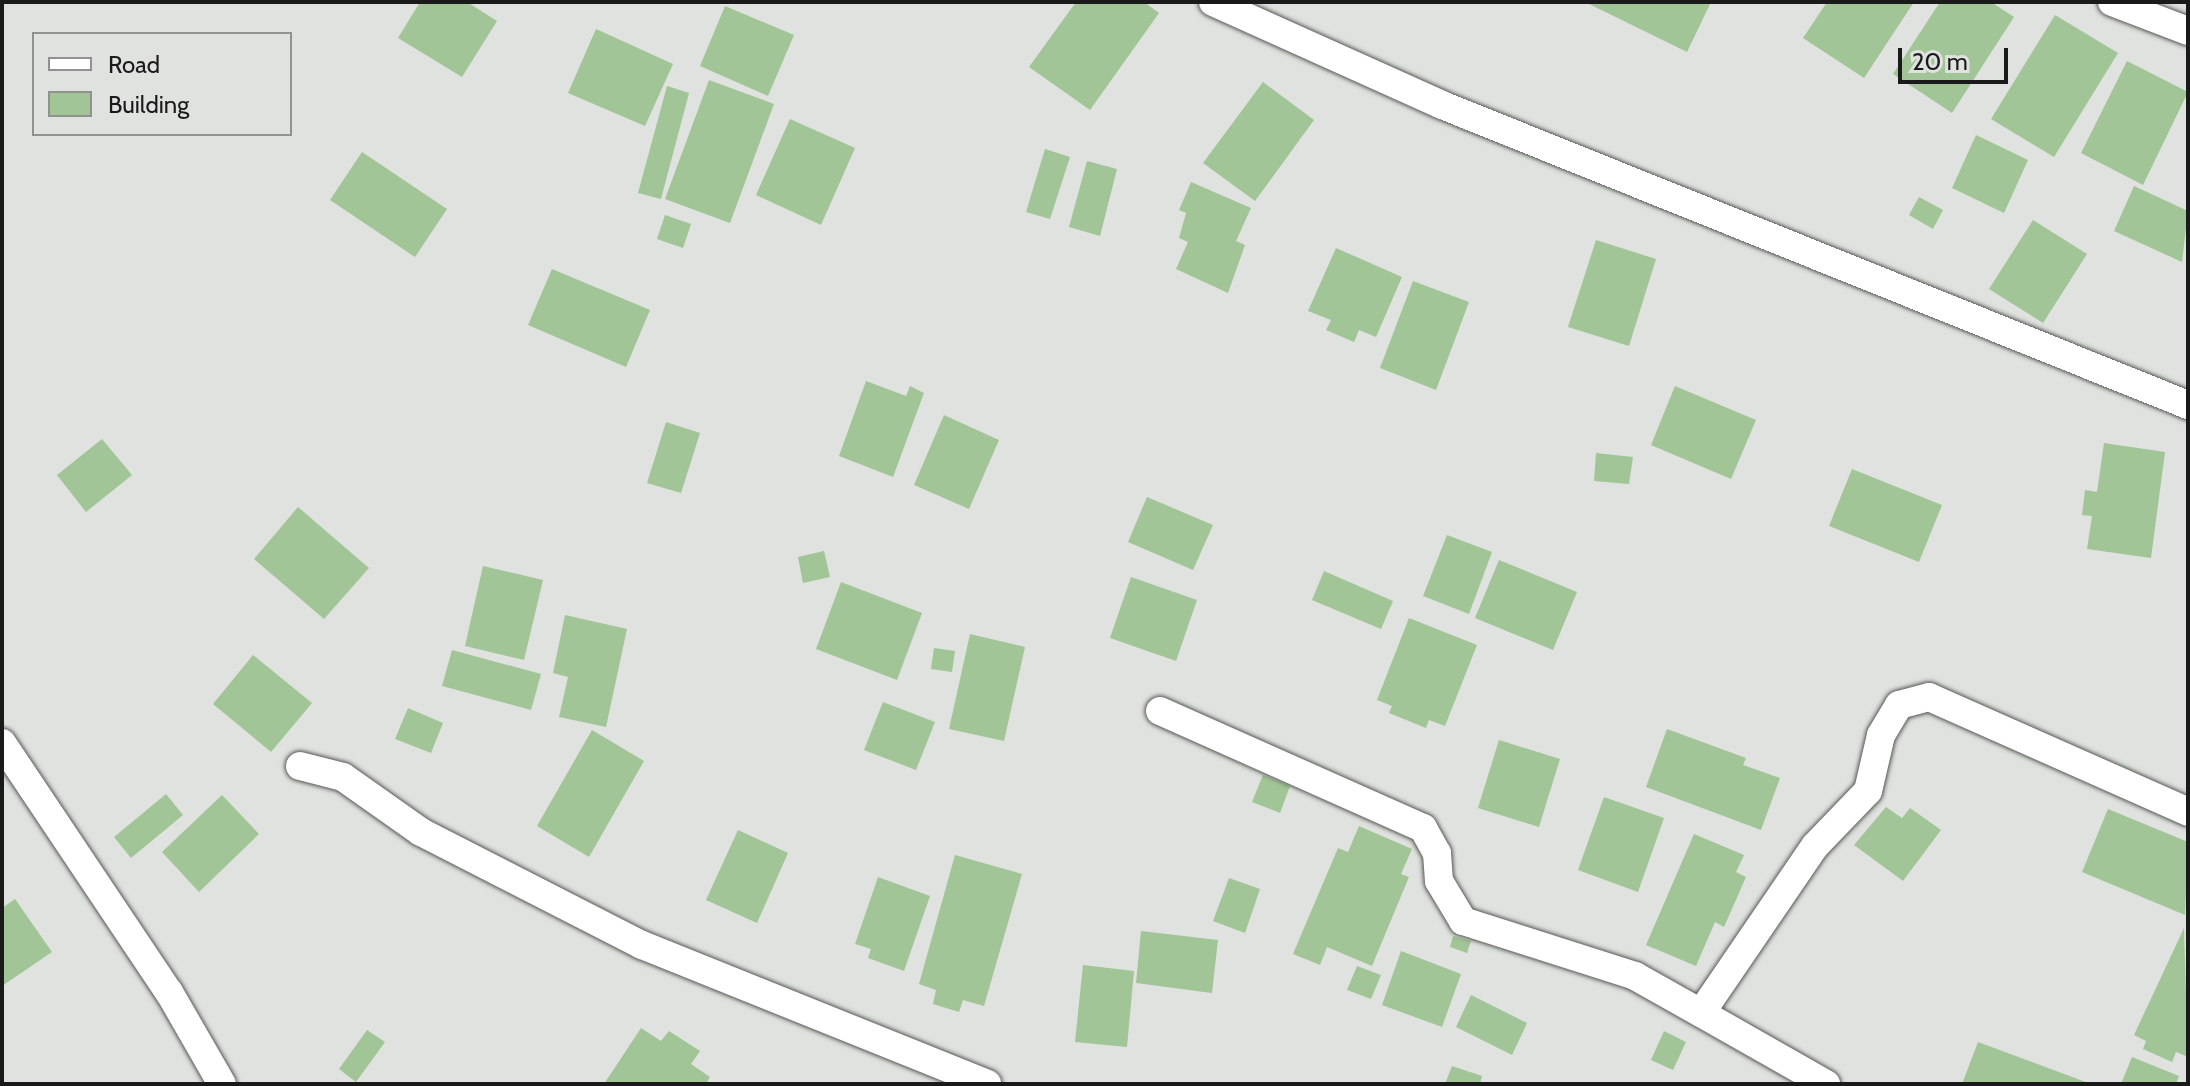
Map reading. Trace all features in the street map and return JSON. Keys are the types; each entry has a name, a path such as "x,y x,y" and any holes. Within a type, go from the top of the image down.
{"street":[{"path":"1213,2 1442,105 2188,405"},
{"path":"2112,2 2188,31"},
{"path":"1701,1013 1815,846 1868,791 1881,735 1899,705 1929,697 2188,812"},
{"path":"1160,711 1423,828 1437,853 1439,881 1463,921 1635,976 1826,1084"},
{"path":"2,743 169,992 222,1084"},
{"path":"300,766 343,777 421,832 642,945 987,1084"}],"building":[{"path":"420,2 467,2 497,21 462,77 398,38"},
{"path":"1076,2 1144,2 1159,13 1090,110 1029,67"},
{"path":"1585,2 1711,2 1687,52"},
{"path":"1827,2 1914,2 1864,78 1803,38"},
{"path":"1940,2 1991,2 2014,17 1952,113 1893,74"},
{"path":"725,6 794,35 768,96 700,66"},
{"path":"2055,15 2118,53 2054,157 1991,119"},
{"path":"596,29 673,64 645,126 568,93"},
{"path":"2127,61 2188,92 2143,185 2081,153"},
{"path":"709,80 774,104 730,223 665,199"},
{"path":"1263,82 1314,120 1255,201 1203,163"},
{"path":"667,86 689,93 661,199 638,193"},
{"path":"790,119 855,148 821,225 756,195"},
{"path":"1976,135 2028,160 2004,213 1952,188"},
{"path":"1045,149 1070,157 1050,219 1026,212"},
{"path":"362,152 447,209 415,257 330,200"},
{"path":"1087,161 1117,169 1100,236 1069,227"},
{"path":"1191,182 1251,208 1236,241 1245,245 1228,293 1176,269 1188,242 1179,238 1186,213 1179,210"},
{"path":"2134,186 2188,211 2182,262 2114,231"},
{"path":"1919,197 1943,210 1933,229 1909,215"},
{"path":"665,215 691,224 683,248 657,239"},
{"path":"2033,220 2087,254 2043,323 1989,289"},
{"path":"1596,240 1656,259 1629,346 1568,327"},
{"path":"1336,248 1402,277 1376,337 1359,330 1354,342 1326,330 1331,320 1308,311"},
{"path":"552,269 650,310 626,367 528,325"},
{"path":"1413,281 1469,302 1436,390 1380,368"},
{"path":"866,381 906,396 910,386 924,393 893,477 839,456"},
{"path":"1675,386 1756,420 1731,479 1651,445"},
{"path":"944,415 999,440 969,509 914,485"},
{"path":"666,422 700,433 681,493 647,483"},
{"path":"102,439 132,475 86,512 57,475"},
{"path":"2104,443 2165,452 2151,558 2087,549 2092,516 2082,515 2085,490 2097,492"},
{"path":"1596,453 1633,457 1629,484 1594,481"},
{"path":"1852,469 1942,505 1919,562 1829,526"},
{"path":"1147,497 1213,525 1193,570 1128,542"},
{"path":"298,507 369,568 324,619 254,559"},
{"path":"1447,535 1492,552 1469,614 1423,596"},
{"path":"824,551 830,577 803,583 798,557"},
{"path":"1499,560 1577,592 1553,650 1475,618"},
{"path":"483,566 543,580 524,660 465,646"},
{"path":"1324,571 1393,601 1381,629 1312,600"},
{"path":"1131,577 1197,600 1176,661 1110,638"},
{"path":"841,582 922,613 897,680 816,649"},
{"path":"565,615 627,629 606,727 559,717 568,677 553,673"},
{"path":"1409,618 1477,645 1445,726 1429,720 1426,728 1389,713 1392,706 1377,700"},
{"path":"970,634 1025,647 1004,741 949,729"},
{"path":"934,648 955,651 952,672 931,669"},
{"path":"452,650 541,674 531,710 442,686"},
{"path":"253,655 312,703 271,752 213,704"},
{"path":"883,702 935,722 916,770 864,750"},
{"path":"408,708 443,723 431,753 395,739"},
{"path":"1667,729 1746,758 1743,765 1780,778 1761,830 1646,787"},
{"path":"592,730 644,761 589,857 537,826"},
{"path":"1499,740 1560,759 1539,827 1478,808"},
{"path":"1263,775 1290,786 1280,813 1252,802"},
{"path":"166,794 183,815 131,858 114,837"},
{"path":"222,795 259,834 199,892 162,852"},
{"path":"1604,797 1664,818 1638,892 1578,870"},
{"path":"1886,807 1902,818 1910,808 1941,830 1903,881 1854,845"},
{"path":"2108,809 2188,842 2185,915 2082,872"},
{"path":"1359,826 1412,849 1401,874 1409,877 1372,966 1327,947 1320,965 1293,954 1338,848 1348,852"},
{"path":"738,830 788,853 757,923 706,900"},
{"path":"1694,834 1744,855 1736,872 1746,877 1724,927 1715,922 1696,966 1646,945"},
{"path":"955,855 1022,874 984,1006 963,1000 959,1012 933,1004 936,990 919,984"},
{"path":"878,877 930,896 904,971 868,958 871,949 855,944"},
{"path":"1229,878 1260,889 1245,933 1213,921"},
{"path":"15,899 52,952 2,986 2,908"},
{"path":"2184,928 2188,1057 2176,1052 2172,1062 2143,1049 2146,1041 2134,1035"},
{"path":"1141,931 1218,940 1212,993 1136,983"},
{"path":"1453,936 1471,941 1467,953 1450,947"},
{"path":"1401,951 1461,974 1442,1027 1382,1005"},
{"path":"1083,965 1134,971 1127,1047 1075,1042"},
{"path":"1357,966 1381,975 1371,999 1347,990"},
{"path":"1471,995 1527,1023 1512,1055 1456,1027"},
{"path":"641,1028 661,1041 669,1031 700,1051 691,1064 710,1077 706,1084 604,1084"},
{"path":"367,1030 385,1042 356,1082 339,1069"},
{"path":"1664,1031 1686,1042 1673,1070 1651,1060"},
{"path":"1978,1042 2091,1084 1962,1084"},
{"path":"2132,1057 2179,1076 2176,1084 2121,1084"},
{"path":"1452,1066 1482,1076 1480,1084 1445,1084"}]}
